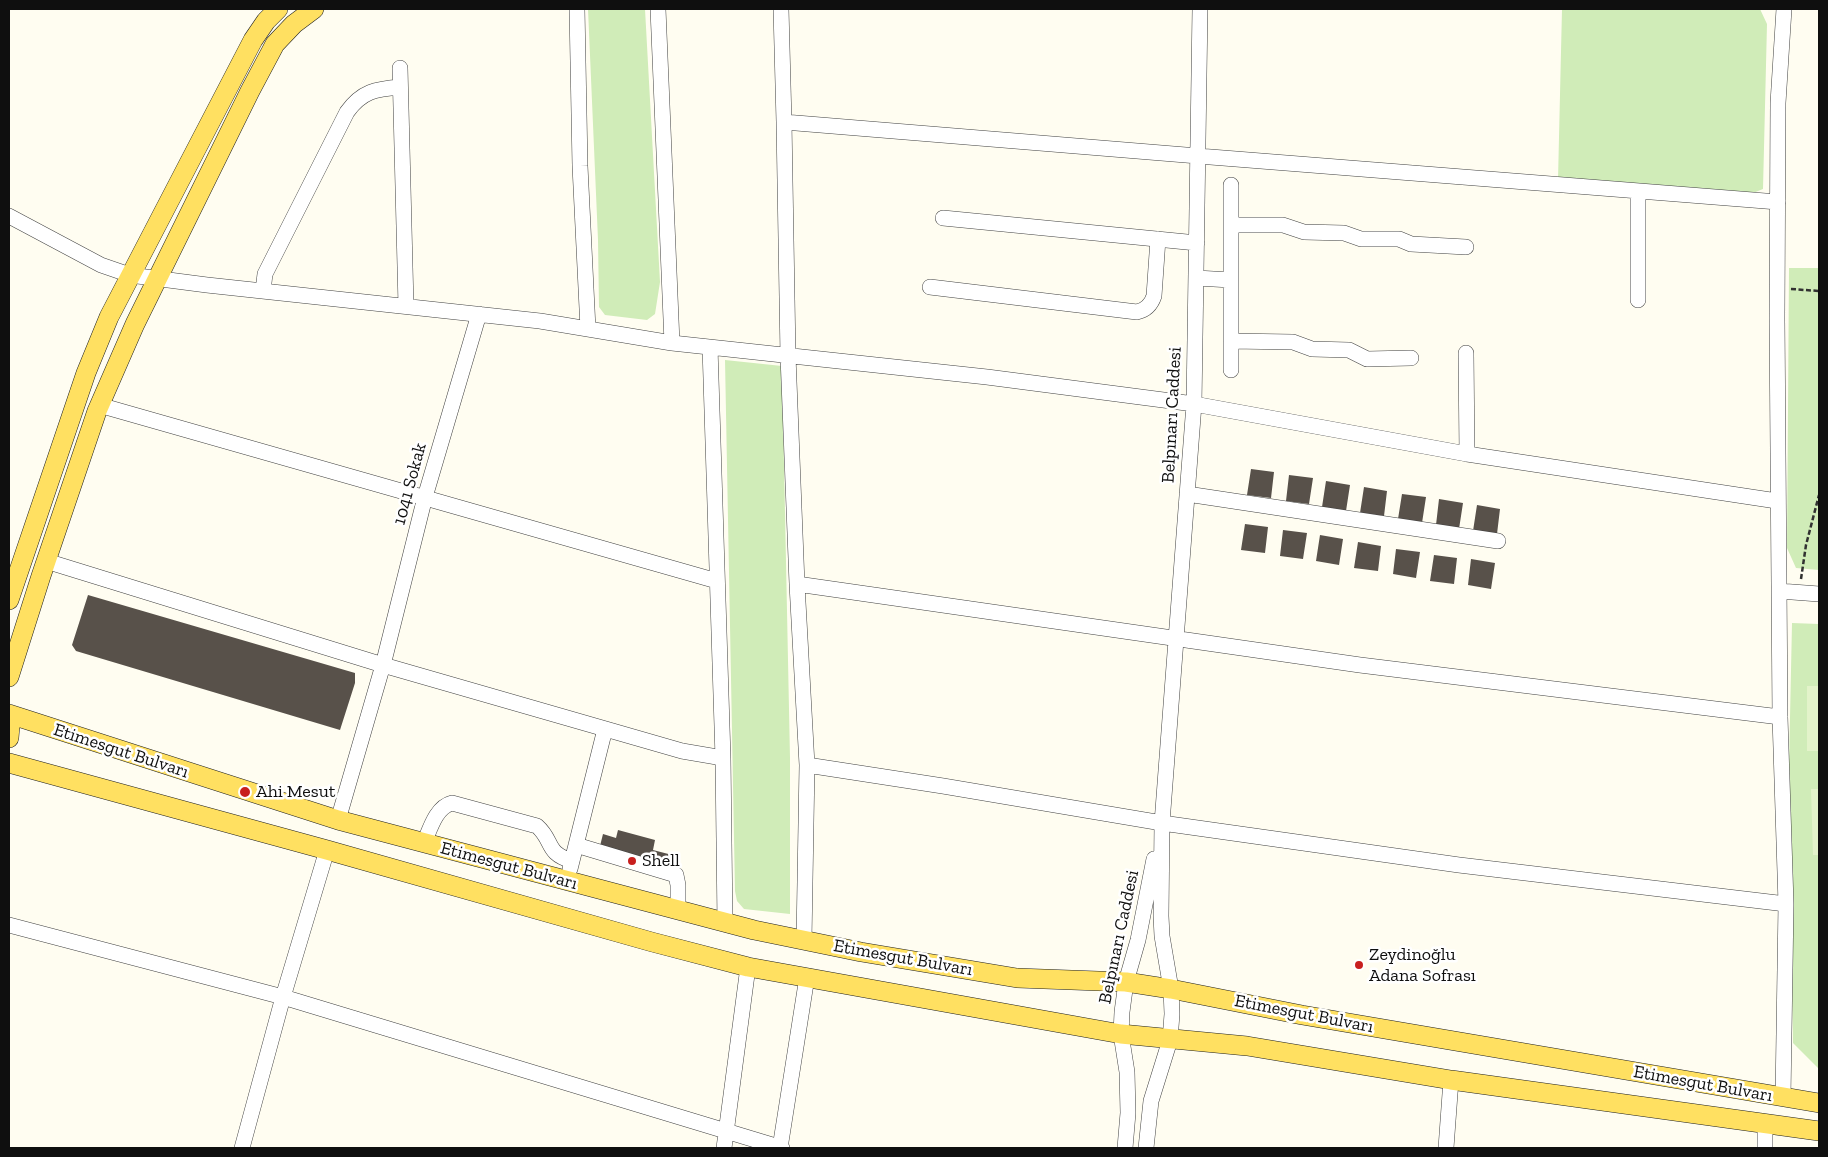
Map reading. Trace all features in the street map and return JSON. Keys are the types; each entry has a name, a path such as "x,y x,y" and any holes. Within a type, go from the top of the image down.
{"main road":[{"path":"9,600 86,373 109,317 253,40 278,9"},
{"path":"9,677 99,405 134,324 275,44 294,24 314,9"},
{"name":"Etimesgut Bulvarı","path":"9,714 338,820 568,880 678,911 804,940 861,952 1017,978 1126,982 1171,989 1302,1015 1819,1103"},
{"path":"9,719 9,738"},
{"name":"Etimesgut Bulvarı","path":"9,763 652,942 748,966 1121,1034 1248,1046 1451,1080 1819,1131"}],"street":[{"path":"577,9 580,166 588,329"},
{"path":"658,9 672,343"},
{"path":"781,9 788,356 797,584 807,765 804,940"},
{"name":"Belpınarı Caddesi","path":"1146,1148 1151,1102 1170,1040 1171,989 1162,923 1162,823 1194,404 1200,9"},
{"path":"1783,1097 1786,904 1780,717 1777,288 1778,103 1784,9"},
{"path":"400,68 406,306"},
{"path":"263,291 265,274 347,112 356,101 370,92 377,89 400,87"},
{"path":"784,122 1778,202"},
{"path":"1231,186 1231,370"},
{"path":"1638,190 1638,300"},
{"path":"9,216 101,265 130,275 478,314 672,343 987,377 1194,404 1467,454 1777,501"},
{"path":"943,218 1197,243"},
{"path":"1231,225 1283,225 1304,232 1344,233 1361,239 1399,239 1411,244 1466,247"},
{"path":"930,287 1137,312 1147,308 1154,296 1158,239"},
{"path":"1196,278 1231,280"},
{"name":"1041 Sokak","path":"338,820 383,665 425,497 478,314"},
{"path":"1231,341 1293,342 1312,350 1349,350 1367,359 1410,358"},
{"path":"710,347 724,758 725,923"},
{"path":"1466,353 1467,454"},
{"path":"99,405 717,581"},
{"path":"1187,494 1498,542"},
{"path":"46,561 383,665 606,730 682,751 724,758"},
{"path":"797,584 1360,665 1780,717"},
{"path":"1779,592 1819,594"},
{"path":"568,880 606,730"},
{"path":"807,765 1162,823 1459,865 1786,904"},
{"path":"424,843 440,810 452,803 537,826 545,835 554,852 561,858 572,861"},
{"name":"Belpınarı Caddesi","path":"1125,1148 1128,1112 1127,1072 1121,1034 1126,982 1138,940 1162,823"},
{"path":"576,846 676,875 678,911"},
{"path":"242,1148 283,997 327,850"},
{"path":"9,925 283,997 781,1148 808,977"},
{"path":"724,1148 748,966"},
{"path":"1446,1148 1451,1080"},
{"path":"1765,1124 1765,1148"}],"path":[{"path":"1777,288 1819,291"},
{"path":"1800,592 1806,545 1819,495"}],"green space":[{"path":"588,9 645,9 660,282 655,314 647,320 605,315 599,307"},
{"path":"1562,9 1760,9 1767,24 1763,189 1753,193 1558,180"},
{"path":"1789,268 1819,268 1819,570 1796,568 1787,548"},
{"path":"725,360 782,366 790,758 790,914 744,909 737,901 735,891"},
{"path":"1792,623 1819,624 1819,1069 1793,1043 1789,765"},
{"path":"1807,686 1819,686 1819,751 1807,751"},
{"path":"1811,789 1819,789 1819,855 1813,855"}],"building":[{"path":"1251,469 1274,472 1271,498 1247,495"},
{"path":"1289,475 1313,478 1309,504 1286,501"},
{"path":"1326,481 1350,485 1346,511 1322,507"},
{"path":"1364,487 1387,491 1384,516 1360,513"},
{"path":"1402,494 1426,497 1422,523 1398,519"},
{"path":"1439,499 1463,503 1459,529 1436,525"},
{"path":"1477,505 1500,509 1497,534 1473,531"},
{"path":"1245,524 1268,527 1265,553 1241,550"},
{"path":"1283,530 1307,533 1303,559 1280,556"},
{"path":"1320,535 1343,539 1339,565 1316,561"},
{"path":"1358,542 1381,546 1378,571 1354,568"},
{"path":"1396,549 1420,552 1416,578 1393,574"},
{"path":"1434,555 1457,558 1454,584 1430,581"},
{"path":"1471,559 1495,563 1491,589 1468,585"},
{"path":"88,595 355,673 355,683 340,730 76,651 72,645"},
{"path":"618,830 655,840 653,850 676,856 670,878 597,858 603,834 616,838"}],"place":[{"name":"Ahi Mesut","path":"245,792"},
{"name":"Shell","path":"632,861"},
{"name":"Zeydinoğlu Adana Sofrası","path":"1359,965"}]}
